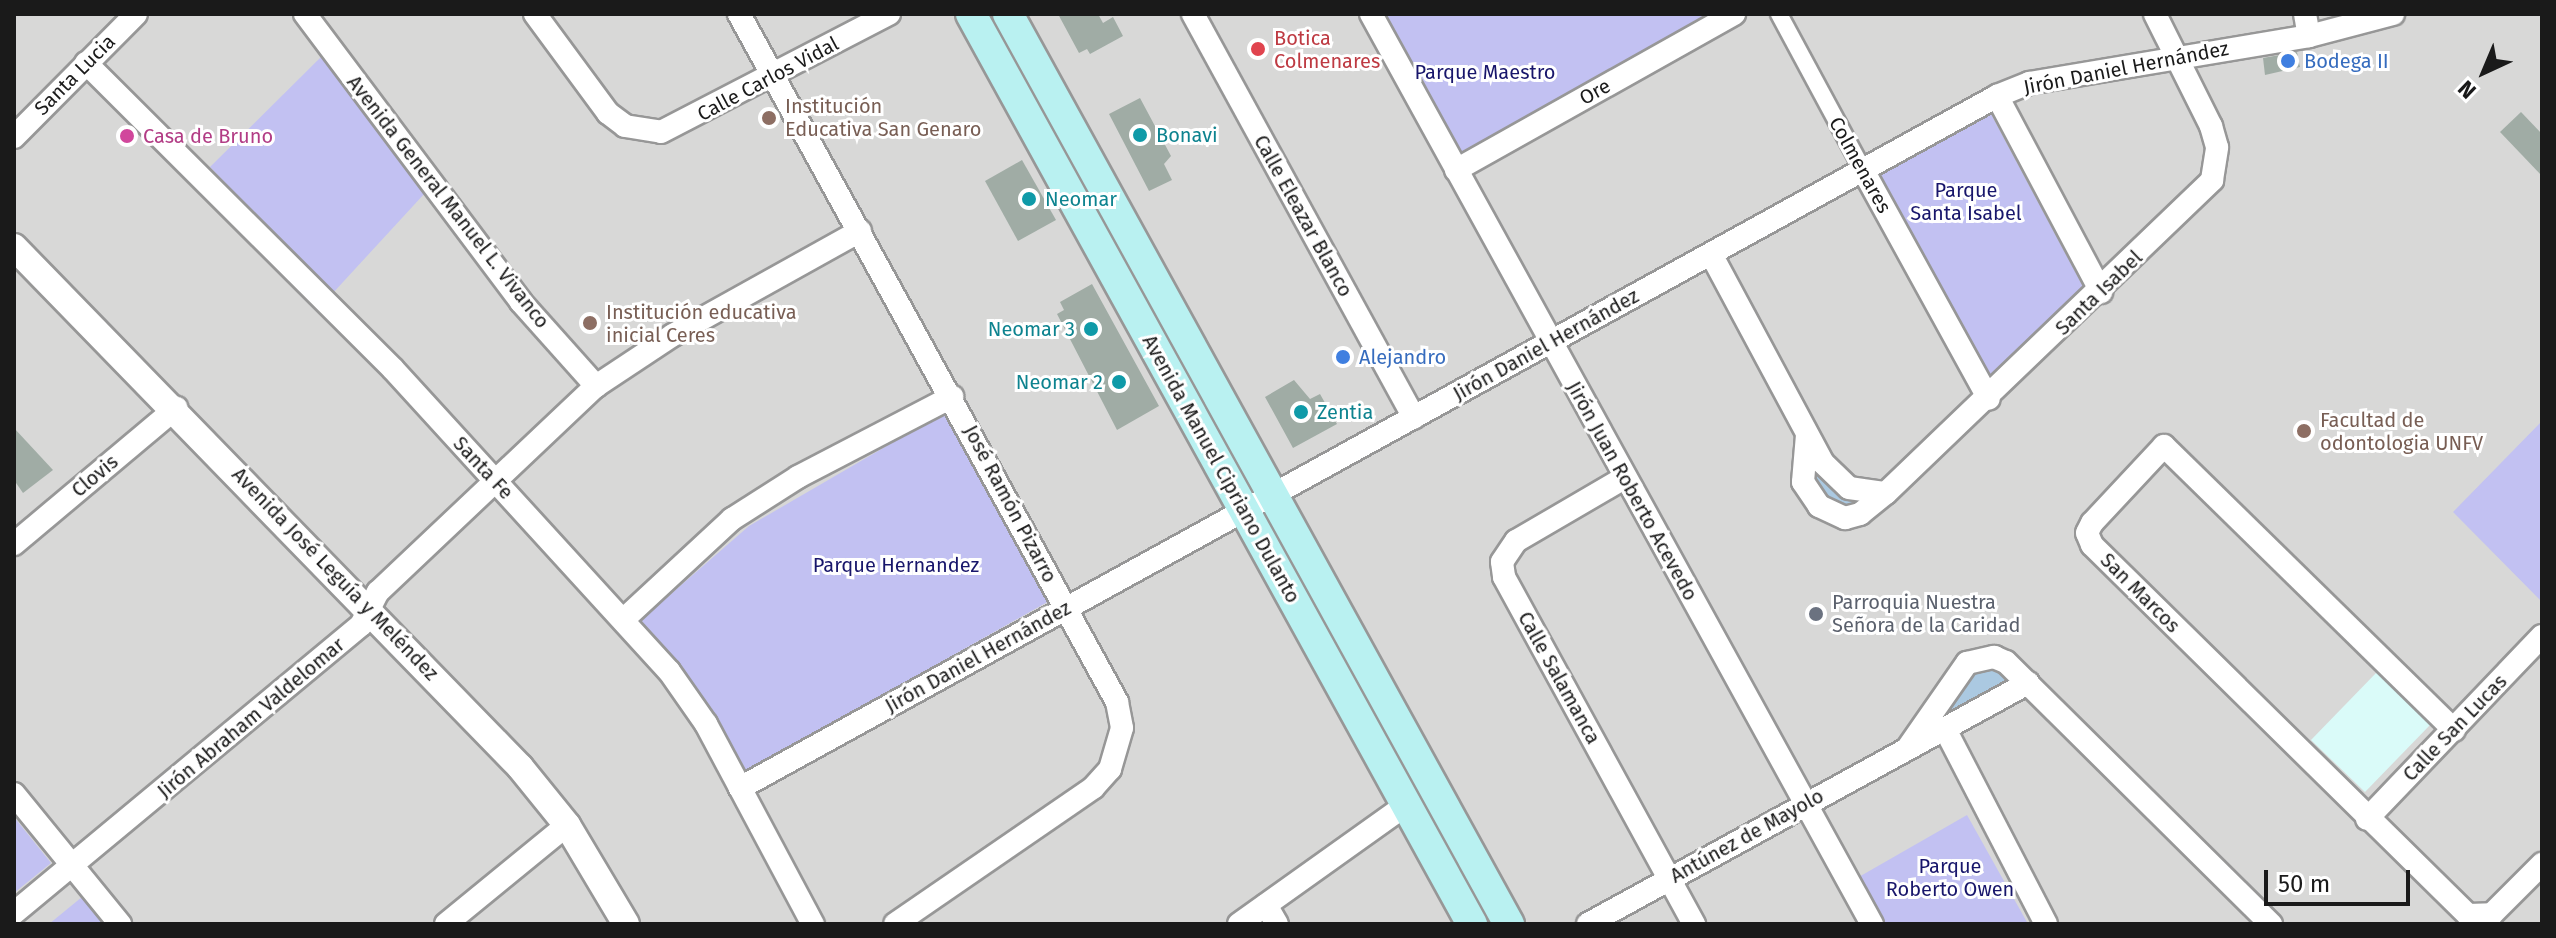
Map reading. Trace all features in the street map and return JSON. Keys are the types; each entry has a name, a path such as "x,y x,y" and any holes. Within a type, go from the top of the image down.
{"main road":[{"name":"Avenida Manuel Cipriano Dulanto","path":"971,14 1472,924"},
{"name":"Avenida Manuel Cipriano Dulanto","path":"1008,14 1509,924"}],"street":[{"name":"Santa Lucia","path":"14,137 136,14"},
{"name":"Avenida General Manuel L. Vivanco","path":"305,14 521,302 596,386"},
{"name":"Calle Carlos Vidal","path":"535,14 608,113 644,131 680,126 889,14"},
{"name":"José Ramón Pizarro","path":"739,14 1117,702 1122,728 1110,769 1093,788 895,924"},
{"name":"Calle Eleazar Blanco","path":"1193,14 1414,418"},
{"name":"Jirón Juan Roberto Acevedo","path":"1371,14 1872,924"},
{"name":"Ore","path":"1456,170 1734,14"},
{"name":"Colmenares","path":"1779,14 1989,399"},
{"path":"2155,14 2177,57"},
{"name":"Jirón Daniel Hernández","path":"740,788 1997,96 2029,83 2177,57 2307,25 2393,14"},
{"name":"Santa Isabel","path":"1807,435 1803,482 1819,506 1845,518 1860,514 1989,399 2212,180 2217,147 2177,57"},
{"name":"Santa Fe","path":"86,63 393,369 623,620 686,695 813,924"},
{"path":"1997,96 2101,292"},
{"name":"Jirón Abraham Valdelomar","path":"14,913 361,625 378,592 596,386 673,335 860,231"},
{"name":"Avenida José Leguía y Meléndez","path":"14,247 176,408 520,767 567,825 626,924"},
{"path":"1711,254 1807,435 1842,483 1866,493 1886,493"},
{"path":"623,620 732,519 798,477 952,397"},
{"name":"Clovis","path":"14,544 176,408"},
{"name":"San Marcos","path":"2454,730 2164,446 2092,523 2087,533 2092,545 2367,819 2468,915 2481,918 2492,914 2542,864"},
{"name":"Calle Salamanca","path":"1624,478 1516,541 1502,562 1504,577 1694,924"},
{"name":"Calle San Lucas","path":"2367,819 2542,636"},
{"name":"Antúnez de Mayolo","path":"1907,749 1967,663 1994,657 2028,683 2271,924"},
{"name":"Antúnez de Mayolo","path":"1588,924 2028,683"},
{"path":"1945,729 2046,924"},
{"path":"14,794 120,924"},
{"path":"1239,924 1272,914 1406,805"},
{"path":"446,924 567,825"}],"shaded area":[{"path":"14,14 2542,14 2542,924 14,924"},
{"path":"981,14 1000,14 1257,492 1250,497"},
{"path":"1816,471 1856,509 1830,508 1812,476"},
{"path":"1984,666 2000,673 2011,688 1932,731 1964,674"},
{"path":"2377,672 2431,724 2365,792 2311,740"}],"green space":[{"name":"Parque Maestro","path":"1385,14 1718,14 1461,153"},
{"path":"322,56 425,193 332,294 210,167"},
{"name":"Parque Santa Isabel","path":"1990,112 2085,290 1991,382 1876,174"},
{"name":"Parque Hernandez","path":"947,411 1051,600 744,773 641,620 749,526"},
{"path":"2542,421 2542,602 2453,512"},
{"name":"Parque Roberto Owen","path":"1967,815 2028,924 1883,924 1857,878"},
{"path":"14,817 51,863 14,893"},
{"path":"82,897 103,924 49,924"}],"building":[{"path":"1058,14 1098,14 1103,23 1113,17 1123,36 1090,54 1087,49 1079,53"},
{"path":"2297,52 2300,67 2265,75 2263,58"},
{"name":"Bonavi","path":"1140,98 1171,156 1164,164 1172,180 1149,191 1109,114"},
{"path":"2521,112 2542,134 2542,176 2500,132"},
{"name":"Neomar","path":"1022,160 1056,220 1018,241 985,181"},
{"path":"1092,284 1159,406 1117,430 1057,314 1064,310 1060,302"},
{"name":"Zentia","path":"1294,380 1310,399 1320,394 1337,424 1293,448 1265,397"},
{"path":"14,428 53,470 23,493 14,480"}],"place":[{"name":"Botica Colmenares","path":"1258,49"},
{"name":"Bodega II","path":"2288,61"},
{"name":"Institución Educativa San Genaro","path":"769,118"},
{"name":"Bonavi","path":"1140,135"},
{"name":"Casa de Bruno","path":"127,136"},
{"name":"Neomar","path":"1029,199"},
{"name":"Institución educativa inicial Ceres","path":"590,323"},
{"name":"Neomar 3","path":"1091,329"},
{"name":"Alejandro","path":"1343,357"},
{"name":"Neomar 2","path":"1119,382"},
{"name":"Zentia","path":"1301,412"},
{"name":"Facultad de odontologia UNFV","path":"2304,431"},
{"name":"Parroquia Nuestra Señora de la Caridad","path":"1816,614"}]}
